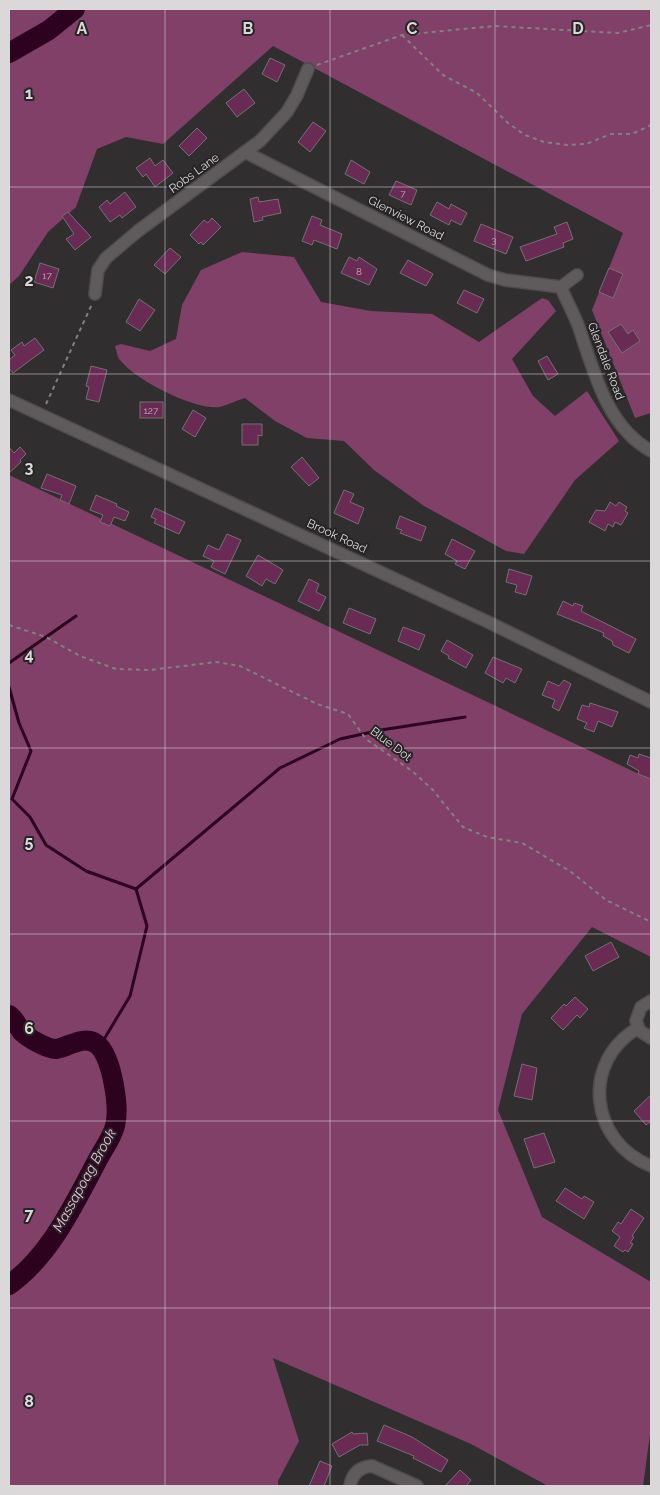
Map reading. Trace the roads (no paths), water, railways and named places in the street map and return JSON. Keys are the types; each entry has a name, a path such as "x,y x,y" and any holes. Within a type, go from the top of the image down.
{"street":[{"name":"Robs Lane","path":"95,294 98,270 106,258 138,231 245,152 273,128 297,95 308,69"},
{"name":"Glenview Road","path":"245,152 488,274 505,280 561,287"},
{"path":"561,287 577,275"},
{"name":"Glendale Road","path":"561,287 573,312 606,402 626,431 651,451"},
{"name":"Brook Road","path":"9,400 488,622 651,702"},
{"path":"651,1001 644,1004 637,1013 638,1028 643,1034 651,1038"},
{"path":"638,1028 618,1043 607,1060 601,1077 600,1104 606,1123 616,1140 635,1158 651,1166"},
{"path":"350,1486 356,1472 367,1467 376,1467 396,1481 417,1486"}],"waterway":[{"name":"Massapoag Brook","path":"9,53 49,30 75,9"},
{"path":"9,663 76,616"},
{"path":"9,687 19,723 31,751 12,799 30,817 46,845 86,871 136,889"},
{"path":"100,1046 130,996 147,926 136,889 280,768 340,739 381,730 465,717"},
{"name":"Massapoag Brook","path":"9,1015 20,1030 38,1043 48,1047 56,1049 83,1041 94,1042 104,1053 108,1062 116,1096 116,1118 112,1135 69,1213 37,1260 9,1285"}]}
